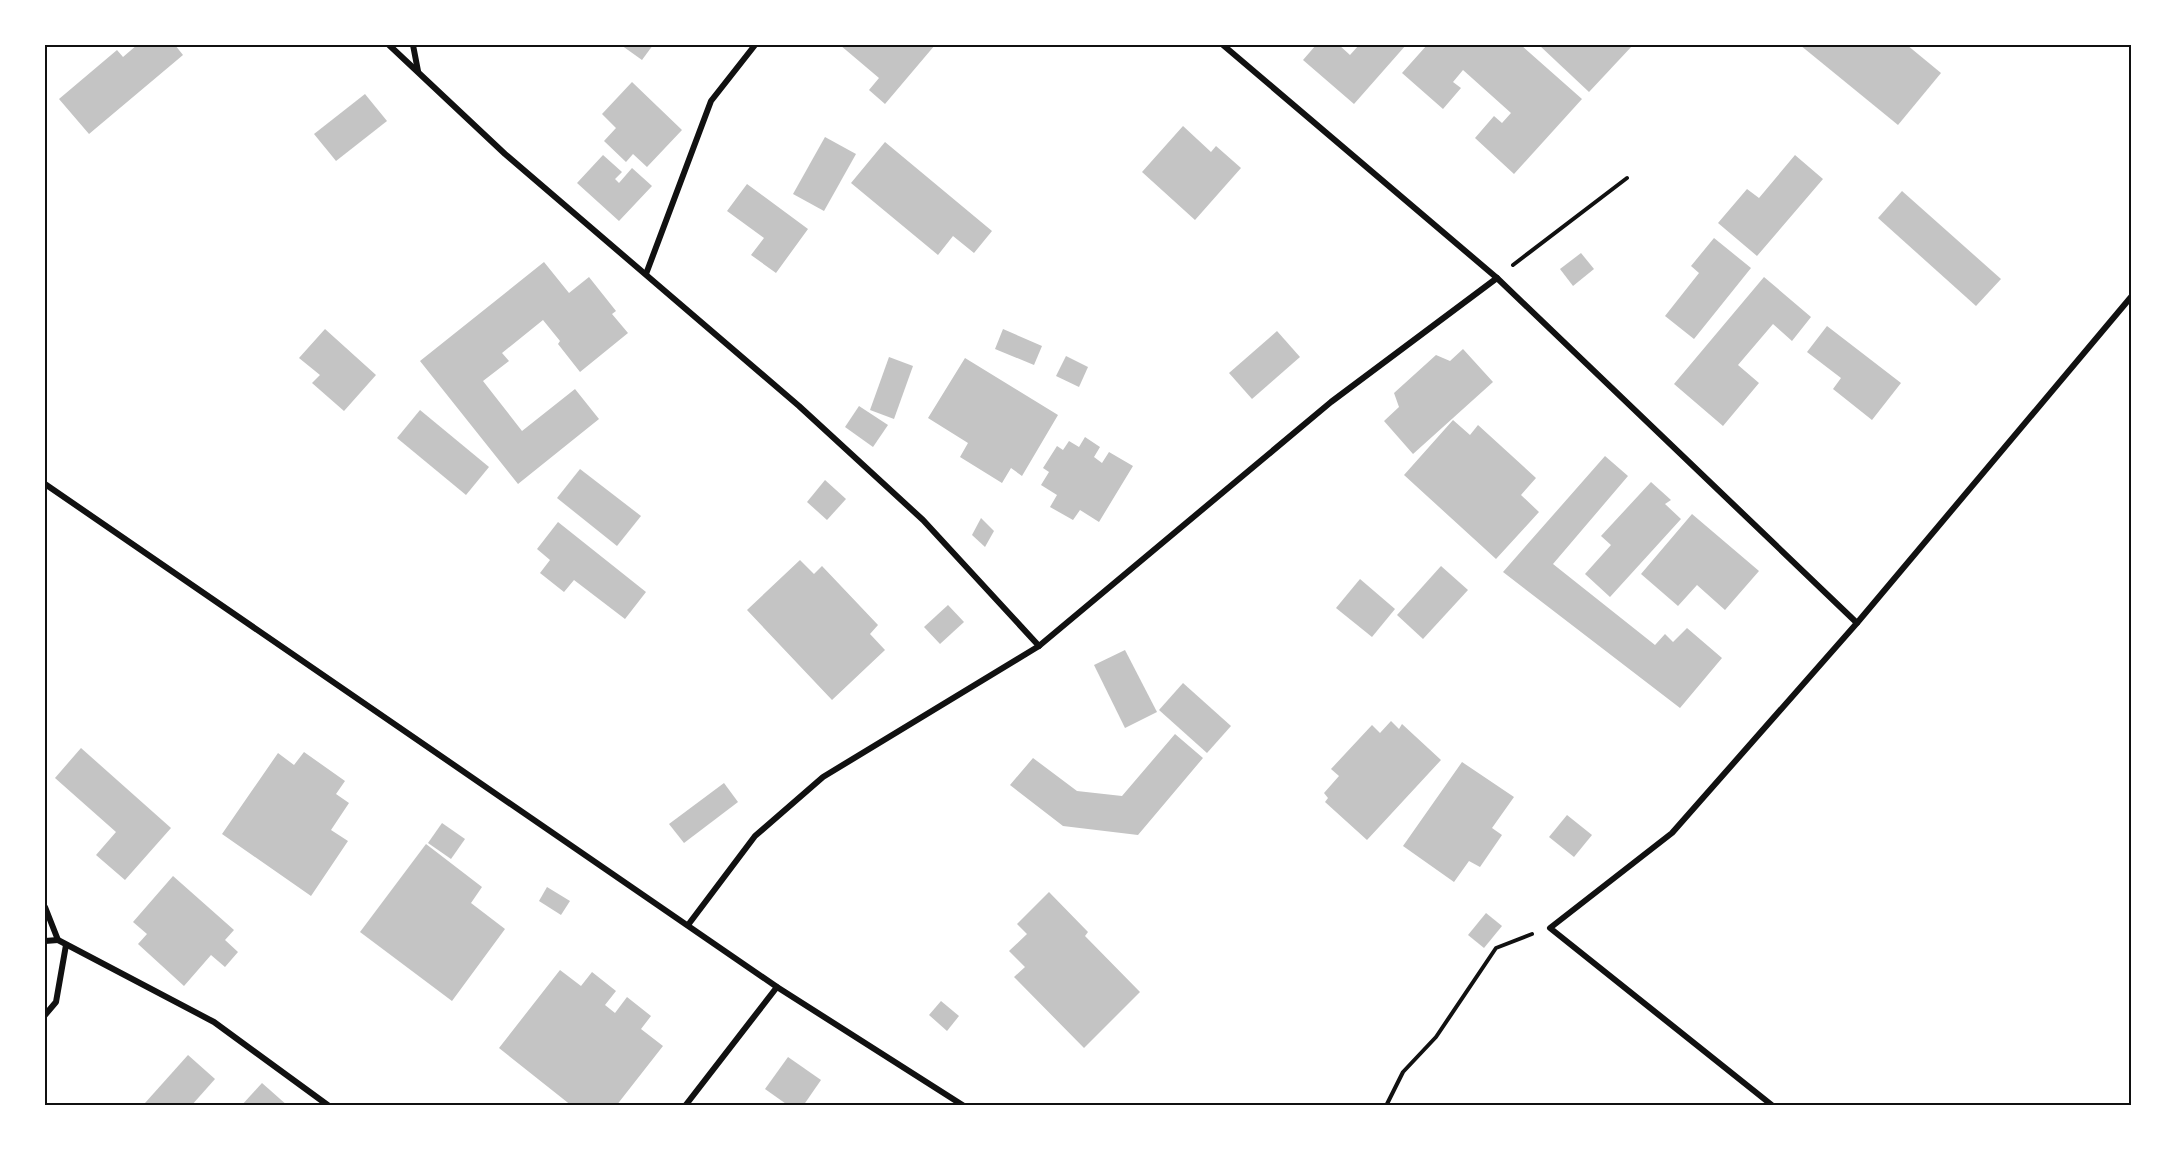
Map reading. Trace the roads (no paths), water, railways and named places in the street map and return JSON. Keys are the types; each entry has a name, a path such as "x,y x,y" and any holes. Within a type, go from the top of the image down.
{"street":[{"path":"389,45 505,154 800,406 923,519 1040,646"},
{"path":"413,45 418,71"},
{"path":"646,274 711,101 755,45"},
{"path":"1223,45 1497,278 1857,623"},
{"path":"688,925 755,836 823,777 1040,646 1331,402 1497,278"},
{"path":"1773,1106 1550,928 1672,833 1857,623 2131,297"},
{"path":"45,484 777,987 964,1106"},
{"path":"45,907 58,940"},
{"path":"45,941 58,940 214,1022 329,1106"},
{"path":"45,1015 57,1002 66,945"},
{"path":"685,1106 777,987"}]}
